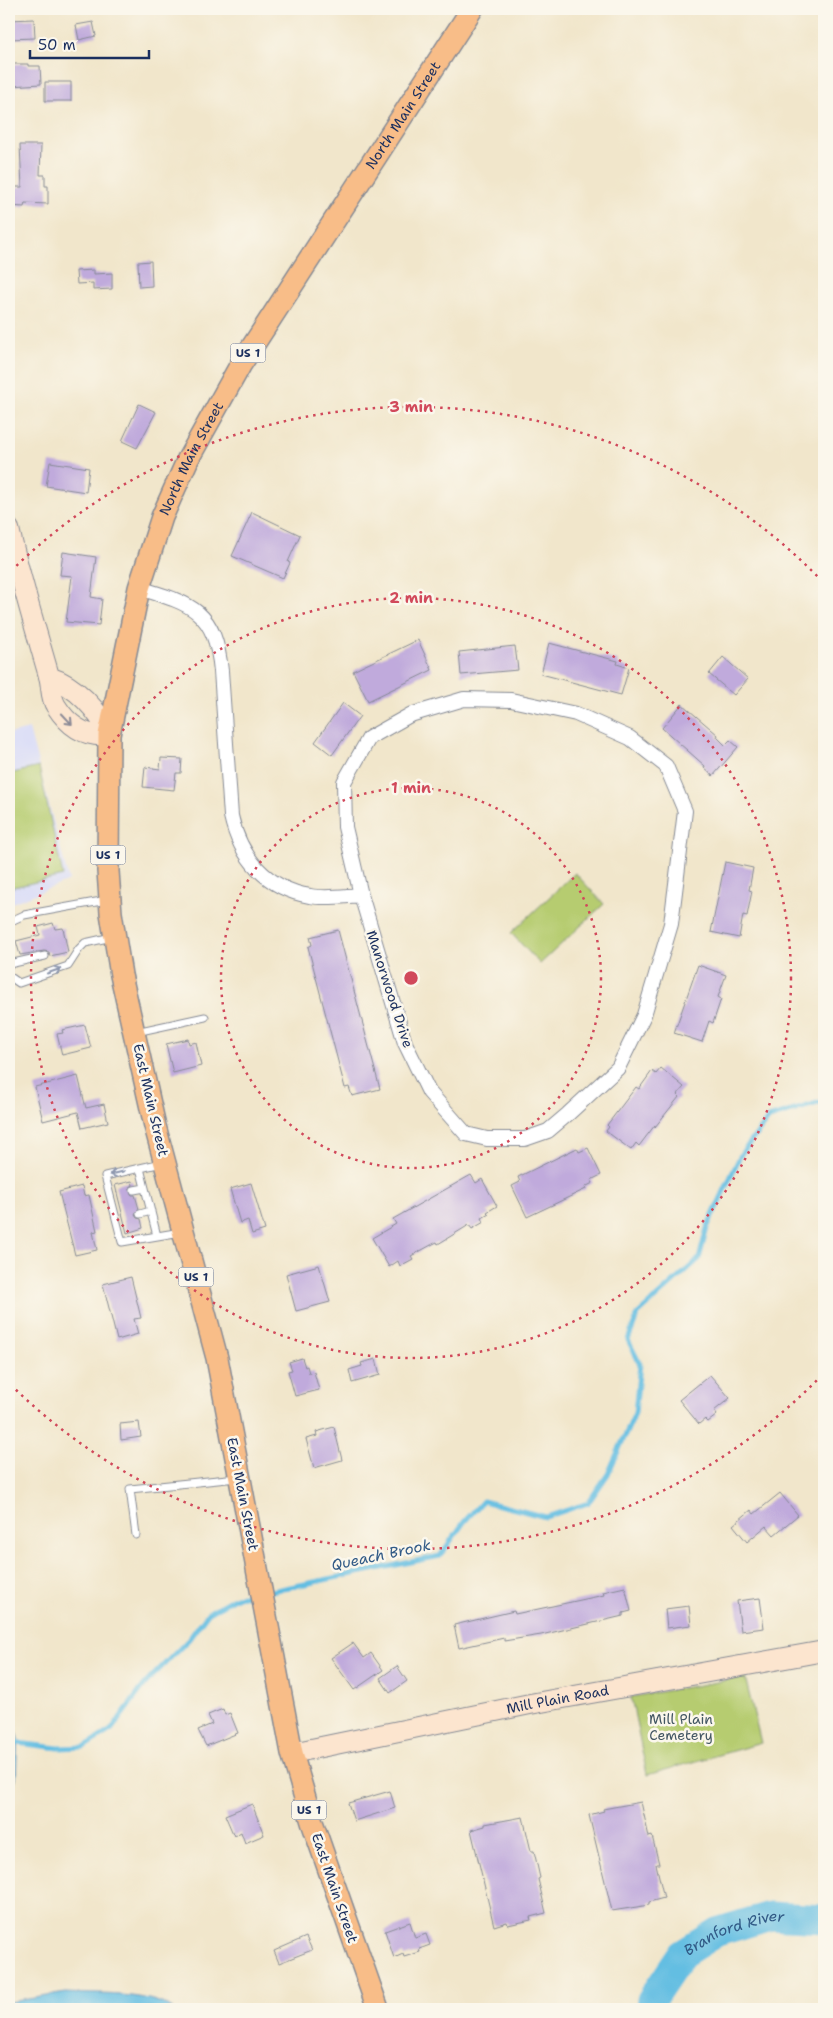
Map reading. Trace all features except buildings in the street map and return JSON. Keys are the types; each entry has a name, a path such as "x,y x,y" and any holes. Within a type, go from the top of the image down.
{"main road":[{"name":"North Main Street","path":"121,975 108,871 109,735 140,588 162,517 185,467 241,364 472,9"},
{"name":"East Main Street","path":"121,975 165,1162 217,1358 292,1753 312,1822 378,2009"}],"street":[{"path":"9,528 19,573 49,677 69,686 97,713 109,735"},
{"path":"140,588 176,599 191,606 201,614 215,639 221,671 231,816 241,848 261,873 282,887 310,896 360,895"},
{"name":"Manorwood Drive","path":"464,699 511,700 576,714 630,738 666,766 685,811 671,924 644,1015 618,1068 548,1131 525,1139 487,1139 466,1134 429,1092 405,1043 360,895 346,827 344,782 368,738 410,716 464,699"},
{"name":"Mill Plain Road","path":"292,1753 530,1704 824,1651"}],"lane":[{"path":"9,922 24,915 110,899"},
{"path":"9,976 19,983 68,966 76,953 85,944 115,936"},
{"path":"67,950 76,953"},
{"path":"9,964 45,956"},
{"path":"135,1032 205,1016"},
{"path":"165,1162 105,1176 114,1195 122,1242 183,1231"},
{"path":"140,1168 158,1236"},
{"path":"134,1190 145,1188"},
{"path":"140,1214 151,1211"},
{"path":"136,1535 130,1489 240,1478"}],"shaded area":[{"path":"29,729 69,881 9,904 9,734"}],"green space":[{"path":"39,767 63,876 9,888 9,774"},
{"path":"575,873 604,904 540,964 511,933"},
{"name":"Mill Plain Cemetery","path":"745,1677 761,1743 647,1775 631,1697"}],"water":[{"path":"9,1721 18,1735 16,1779 9,1787"},
{"path":"66,1993 121,1995 150,1999 173,2009 9,2009 9,2002"}],"waterway":[{"name":"Queach Brook","path":"266,1592 440,1556 464,1522 483,1501 546,1517 588,1503 608,1474 635,1413 640,1364 628,1340 638,1314 699,1259 707,1228 741,1154 769,1118 824,1101"},
{"name":"Queach Brook","path":"9,1742 59,1748 84,1747 111,1730 145,1684 189,1639 208,1613 236,1597 258,1594"},
{"name":"Branford River","path":"650,2009 651,2000 682,1954 717,1932 770,1916 824,1919"}]}
